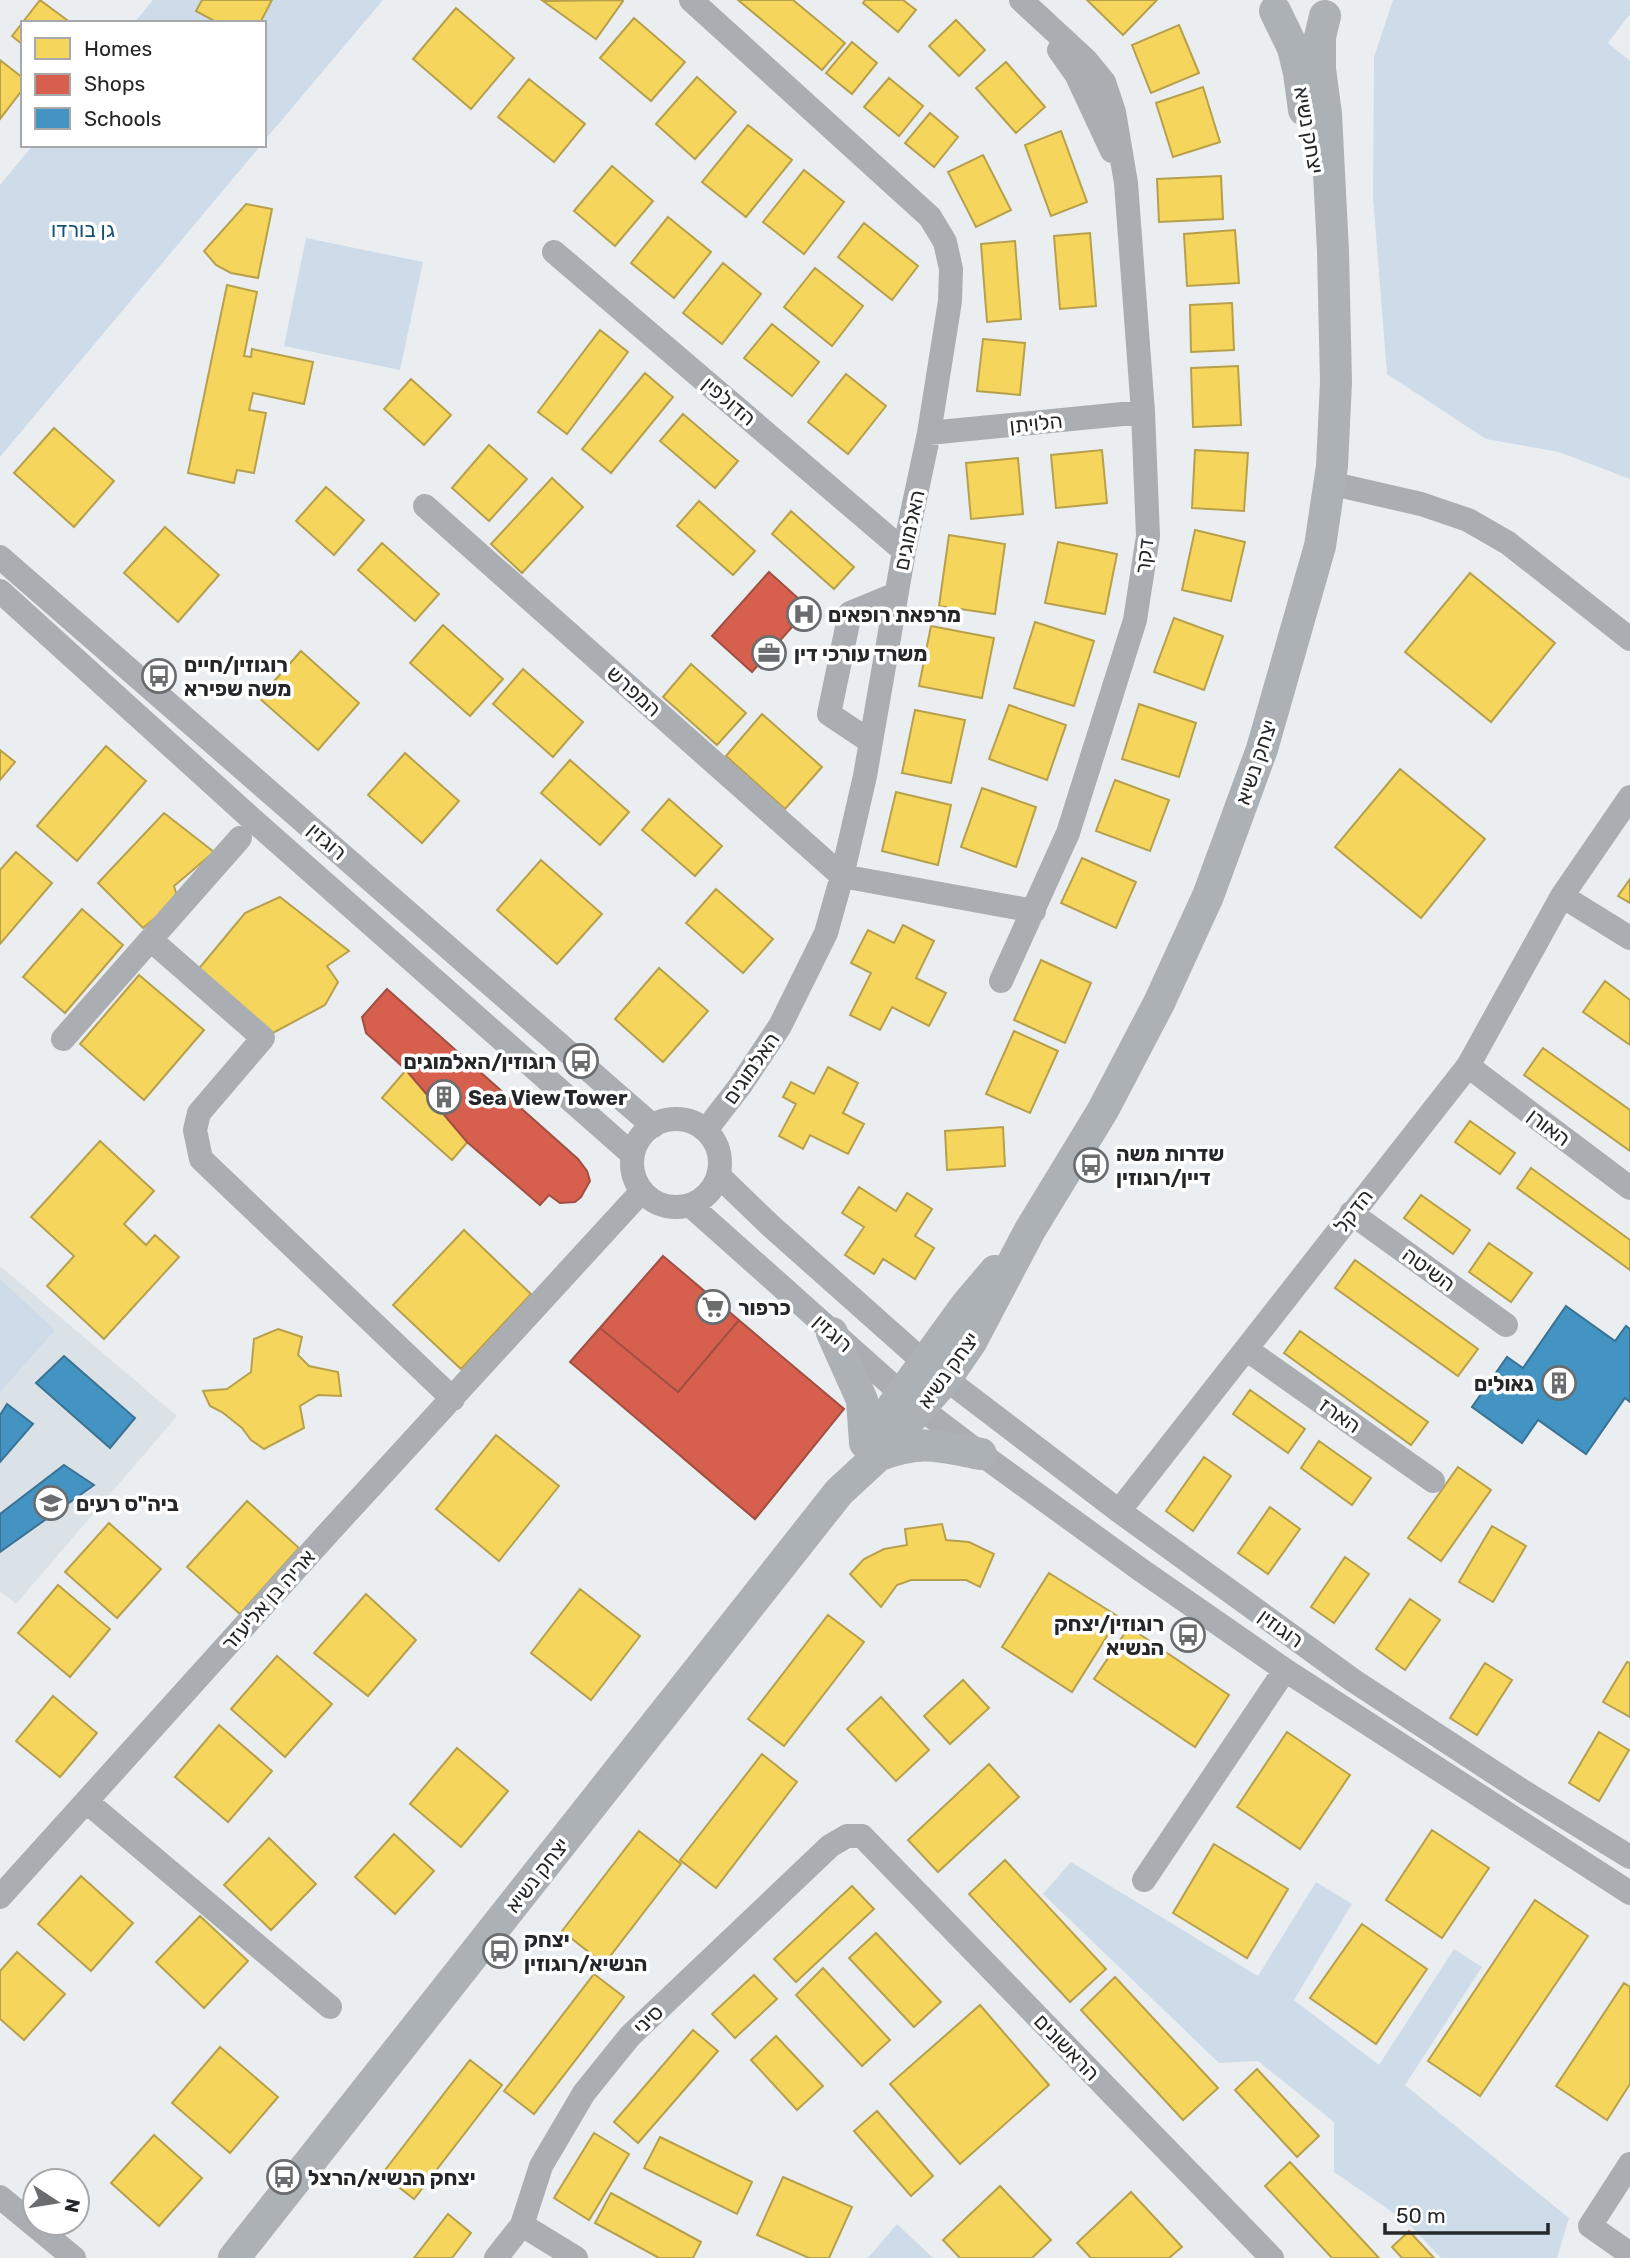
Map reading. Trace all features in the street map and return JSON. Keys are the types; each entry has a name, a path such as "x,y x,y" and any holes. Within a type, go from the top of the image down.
{"main road":[{"path":"1270,6 1287,18 1300,21 1313,20 1334,8"},
{"name":"יצחק נשיא","path":"1270,6 1293,48 1333,251"},
{"name":"יצחק נשיא","path":"234,2258 935,1372 967,1304 1030,1230 1103,1110 1159,1003 1208,897 1262,749 1320,546 1329,483 1336,382 1333,251 1320,37 1334,8"},
{"path":"832,1333 862,1400 871,1450 932,1444 981,1454"}],"street":[{"name":"האלמוגים","path":"691,0 930,217 945,242 951,269 950,301 929,433 904,551 871,742 842,876 826,933 780,1026 740,1086 706,1130"},
{"name":"דקר","path":"1001,981 1068,833 1135,620 1148,536 1143,412 1126,183 1076,74 1028,7"},
{"name":"הדולפין","path":"554,252 904,551"},
{"name":"הלויתן","path":"929,433 1143,412"},
{"path":"1329,483 1421,504 1468,520 1508,543 1630,639"},
{"name":"המפרש","path":"425,506 842,876"},
{"name":"רוגזין","path":"0,556 653,1126"},
{"name":"רוגזין","path":"0,591 264,830 633,1155"},
{"path":"871,742 829,714 850,613 896,594"},
{"name":"הדקל","path":"1119,1511 1468,1066 1562,896 1630,797"},
{"path":"63,1039 240,838"},
{"path":"842,876 1034,911"},
{"path":"1562,896 1630,938"},
{"path":"150,940 263,1038 199,1113 195,1130 201,1159 453,1399"},
{"name":"האורן","path":"1468,1066 1630,1188"},
{"path":"680,1119 706,1130 719,1151 720,1164 719,1176 703,1199 677,1208 664,1206 642,1191 632,1168 633,1155 637,1144 653,1126 666,1120 680,1119"},
{"name":"רוגזין","path":"719,1176 772,1227 935,1372"},
{"name":"אריה בן אליעזר","path":"0,1897 642,1191"},
{"name":"רוגזין","path":"690,1205 911,1401 981,1454"},
{"name":"השיטה","path":"1351,1213 1506,1325"},
{"name":"הארז","path":"1247,1349 1433,1481"},
{"name":"רוגוזין","path":"935,1372 1119,1511 1354,1681 1630,1857"},
{"name":"רוגוזין","path":"981,1454 1285,1670 1630,1893"},
{"path":"1144,1880 1285,1670"},
{"path":"87,1802 330,2007"},
{"name":"סיני","path":"496,2258 522,2225 541,2166 584,2092 630,2036 831,1846 847,1836 862,1836"},
{"name":"הראשונים","path":"862,1836 1272,2258"},
{"path":"1627,2177 1590,2226 1630,2254"},
{"path":"0,2197 74,2258"},
{"path":"522,2225 576,2258"}],"shaded area":[{"name":"ביה\"ס רעים","path":"0,1266 177,1416 16,1604 0,1591"}],"green space":[{"path":"153,0 383,0 266,139 266,21 136,21"},
{"path":"1393,0 1630,0 1630,14 1608,43 1630,61 1630,479 1559,452 1486,439 1387,374 1373,197 1374,57"},
{"name":"גן בורדו","path":"31,147 259,147 0,457 0,185"},
{"path":"306,238 423,262 400,370 284,346"},
{"path":"0,1279 55,1330 0,1392"},
{"path":"1071,1862 1258,1976 1316,1882 1352,1904 1294,2000 1379,2065 1454,1949 1482,1967 1405,2085 1569,2218 1557,2258 1441,2258 1408,2223 1334,2172 1334,2122 1258,2061 1219,2063 1043,1894"},
{"path":"897,2224 933,2258 868,2258"}],"building: Homes":[{"path":"40,0 68,21 24,21"},
{"path":"202,0 272,0 261,21 214,21 196,11"},
{"path":"622,0 596,39 543,1"},
{"path":"738,0 793,0 845,43 822,70"},
{"path":"865,0 903,0 916,10 898,32 863,3"},
{"path":"1087,0 1157,0 1123,35"},
{"path":"456,8 514,58 471,109 413,59"},
{"path":"634,18 685,62 651,101 600,58"},
{"path":"956,20 985,50 959,76 929,46"},
{"path":"21,24 21,43 12,36"},
{"path":"1179,25 1199,73 1151,93 1132,45"},
{"path":"852,42 877,63 852,94 826,73"},
{"path":"0,60 21,76 21,92 0,119"},
{"path":"1006,62 1045,107 1016,133 976,88"},
{"path":"697,77 736,112 695,159 656,124"},
{"path":"889,78 923,106 899,136 864,107"},
{"path":"529,79 585,124 554,162 498,117"},
{"path":"1203,87 1220,142 1173,157 1156,103"},
{"path":"930,113 958,137 934,167 905,143"},
{"path":"748,125 792,160 746,217 702,182"},
{"path":"1061,131 1087,202 1051,216 1025,145"},
{"path":"983,155 1011,210 976,227 948,172"},
{"path":"612,166 653,201 615,246 574,211"},
{"path":"804,170 844,202 804,254 763,222"},
{"path":"1221,176 1223,219 1159,222 1157,179"},
{"path":"246,204 272,209 258,278 231,273 216,265 204,251"},
{"path":"668,217 711,252 674,298 631,263"},
{"path":"864,223 918,266 892,300 838,257"},
{"path":"1235,230 1239,283 1187,286 1184,234"},
{"path":"1090,233 1096,306 1060,309 1054,236"},
{"path":"1015,241 1021,319 987,322 981,244"},
{"path":"723,263 761,294 722,344 683,313"},
{"path":"815,268 863,306 832,346 784,307"},
{"path":"227,285 257,292 244,356 251,357 252,349 313,362 304,404 253,393 249,410 266,413 254,473 237,470 234,483 188,473"},
{"path":"1232,303 1234,350 1191,352 1190,305"},
{"path":"772,324 819,362 792,396 744,358"},
{"path":"600,330 628,352 567,434 538,412"},
{"path":"983,339 1025,343 1020,395 977,391"},
{"path":"1238,366 1241,425 1193,427 1191,368"},
{"path":"645,373 673,397 611,473 582,449"},
{"path":"846,374 886,406 848,454 808,422"},
{"path":"411,379 451,415 424,445 384,409"},
{"path":"683,414 738,461 715,488 660,441"},
{"path":"54,428 114,481 74,527 14,473"},
{"path":"489,445 527,479 489,521 452,488"},
{"path":"1102,450 1107,503 1056,508 1051,455"},
{"path":"1195,450 1248,453 1244,511 1192,508"},
{"path":"1018,458 1023,514 971,519 966,463"},
{"path":"552,478 583,507 522,573 491,544"},
{"path":"326,487 364,520 334,555 296,521"},
{"path":"699,501 755,551 733,575 677,526"},
{"path":"791,511 854,567 834,589 772,534"},
{"path":"165,527 219,575 178,622 124,573"},
{"path":"1195,530 1245,542 1231,601 1182,590"},
{"path":"949,535 1005,544 995,614 939,606"},
{"path":"1058,542 1117,554 1105,614 1045,603"},
{"path":"382,543 439,594 415,621 358,570"},
{"path":"1470,573 1555,643 1491,722 1405,652"},
{"path":"1174,618 1223,636 1204,690 1154,672"},
{"path":"1035,622 1094,641 1074,706 1014,688"},
{"path":"443,625 503,679 470,716 410,663"},
{"path":"931,626 994,638 982,698 919,686"},
{"path":"301,651 359,703 318,750 259,698"},
{"path":"691,664 746,713 717,745 663,697"},
{"path":"523,669 583,722 553,757 493,704"},
{"path":"1139,704 1196,723 1179,777 1122,759"},
{"path":"1009,705 1066,725 1047,780 989,759"},
{"path":"915,710 965,720 951,783 902,773"},
{"path":"762,714 822,767 785,809 726,756"},
{"path":"106,746 146,781 77,861 37,826"},
{"path":"0,750 15,762 0,780"},
{"path":"405,753 459,801 422,843 368,795"},
{"path":"570,760 629,812 600,845 541,793"},
{"path":"1400,769 1485,839 1421,918 1335,847"},
{"path":"1115,780 1169,800 1150,851 1096,831"},
{"path":"982,788 1036,807 1016,867 961,847"},
{"path":"896,792 951,805 938,865 882,851"},
{"path":"669,799 722,846 695,876 642,830"},
{"path":"164,813 214,852 174,886 178,899 143,928 98,883"},
{"path":"16,852 52,883 0,944 0,870"},
{"path":"1082,858 1136,882 1116,928 1061,903"},
{"path":"541,860 602,914 557,964 497,910"},
{"path":"1630,879 1630,903 1618,896"},
{"path":"716,889 773,939 743,973 686,923"},
{"path":"280,897 349,951 327,966 338,982 325,1005 271,1034 197,971 245,913"},
{"path":"82,909 123,945 65,1013 23,977"},
{"path":"903,925 934,941 916,978 946,993 929,1026 892,1007 880,1030 850,1015 871,973 851,963 868,930 894,943"},
{"path":"1041,960 1091,983 1065,1043 1014,1020"},
{"path":"659,968 708,1011 663,1062 615,1019"},
{"path":"139,975 204,1030 144,1100 80,1044"},
{"path":"1605,981 1630,1000 1630,1045 1583,1012"},
{"path":"1014,1031 1058,1051 1030,1113 986,1094"},
{"name":"Sea View Tower","path":"437,1034 507,1096 452,1160 382,1098"},
{"path":"1543,1048 1630,1110 1630,1151 1524,1075"},
{"path":"828,1067 858,1083 843,1113 864,1124 848,1154 810,1135 803,1149 779,1136 796,1104 783,1097 791,1082 814,1094"},
{"path":"1470,1121 1515,1153 1500,1174 1455,1142"},
{"path":"1003,1127 1005,1166 947,1170 945,1131"},
{"path":"100,1141 154,1191 124,1224 146,1245 155,1235 179,1257 104,1339 47,1286 74,1256 31,1217"},
{"path":"1531,1168 1630,1240 1630,1270 1517,1188"},
{"path":"859,1187 896,1211 907,1193 932,1209 915,1236 934,1248 915,1279 883,1259 874,1274 845,1255 864,1227 842,1213"},
{"path":"1421,1195 1470,1230 1453,1254 1404,1218"},
{"path":"464,1230 531,1294 461,1369 393,1305"},
{"path":"1489,1243 1532,1273 1511,1302 1469,1272"},
{"path":"1355,1260 1478,1349 1458,1376 1335,1288"},
{"path":"278,1329 302,1337 298,1355 309,1366 338,1372 341,1396 318,1395 300,1406 304,1428 264,1449 222,1412 210,1406 203,1391 227,1389 251,1372 254,1339"},
{"path":"1300,1331 1428,1422 1411,1445 1284,1353"},
{"path":"742,1382 816,1443 755,1519 683,1458"},
{"path":"1250,1390 1305,1429 1288,1453 1233,1414"},
{"path":"496,1435 559,1486 499,1561 436,1509"},
{"path":"1319,1441 1371,1478 1352,1505 1301,1468"},
{"path":"1204,1457 1231,1476 1193,1531 1166,1511"},
{"path":"1458,1467 1491,1490 1441,1561 1408,1538"},
{"path":"247,1501 299,1548 240,1614 187,1567"},
{"path":"1270,1507 1300,1529 1268,1574 1238,1553"},
{"path":"109,1523 161,1569 117,1618 65,1572"},
{"path":"942,1524 946,1540 969,1542 994,1554 980,1587 966,1580 911,1580 897,1585 881,1607 850,1574 864,1559 884,1549 907,1545 905,1529"},
{"path":"1492,1526 1526,1546 1493,1602 1459,1582"},
{"path":"1345,1557 1369,1574 1334,1623 1311,1607"},
{"path":"1049,1573 1119,1617 1072,1692 1002,1647"},
{"path":"58,1585 110,1629 70,1677 18,1633"},
{"path":"580,1589 640,1636 591,1700 531,1653"},
{"path":"366,1594 416,1640 368,1696 314,1653"},
{"path":"1410,1599 1440,1620 1405,1670 1376,1649"},
{"path":"828,1615 864,1642 784,1746 748,1719"},
{"path":"1129,1627 1229,1695 1195,1747 1094,1679"},
{"path":"277,1656 332,1704 285,1757 231,1709"},
{"path":"1627,1662 1630,1663 1630,1717 1603,1702"},
{"path":"1485,1663 1512,1680 1477,1735 1450,1718"},
{"path":"963,1680 989,1708 950,1744 924,1716"},
{"path":"53,1696 97,1733 60,1777 16,1741"},
{"path":"881,1697 929,1750 896,1781 847,1729"},
{"path":"219,1725 272,1771 228,1822 175,1777"},
{"path":"1287,1732 1350,1775 1300,1849 1237,1807"},
{"path":"1599,1732 1629,1750 1599,1801 1569,1783"},
{"path":"457,1748 508,1791 461,1847 410,1804"},
{"path":"762,1754 797,1782 716,1888 680,1860"},
{"path":"989,1764 1019,1797 938,1872 908,1840"},
{"path":"1432,1830 1489,1868 1442,1938 1386,1900"},
{"path":"639,1831 681,1864 604,1964 562,1931"},
{"path":"394,1834 434,1871 395,1914 355,1877"},
{"path":"269,1838 316,1884 271,1930 224,1885"},
{"path":"1214,1844 1288,1889 1247,1958 1173,1913"},
{"path":"1005,1860 1106,1969 1070,2002 969,1894"},
{"path":"81,1876 133,1923 91,1971 38,1924"},
{"path":"852,1886 874,1909 796,1982 774,1959"},
{"path":"1535,1900 1588,1936 1480,2096 1428,2061"},
{"path":"200,1916 248,1961 204,2008 156,1962"},
{"path":"1362,1924 1427,1969 1376,2044 1310,1998"},
{"path":"876,1933 941,2002 914,2027 849,1958"},
{"path":"17,1952 65,1994 24,2040 0,2019 0,1971"},
{"path":"823,1968 890,2040 862,2066 796,1995"},
{"path":"594,1974 624,1997 534,2114 504,2091"},
{"path":"754,1975 777,1999 735,2038 712,2014"},
{"path":"1115,1977 1218,2088 1183,2120 1081,2010"},
{"path":"1624,1983 1630,1987 1630,2084 1607,2120 1556,2086"},
{"path":"980,2005 1049,2085 960,2164 890,2084"},
{"path":"693,2030 718,2051 638,2143 614,2122"},
{"path":"776,2036 823,2086 797,2110 751,2060"},
{"path":"220,2047 278,2097 230,2153 172,2103"},
{"path":"470,2060 502,2085 414,2199 382,2174"},
{"path":"1257,2069 1319,2136 1297,2157 1235,2090"},
{"path":"877,2111 933,2176 911,2196 854,2131"},
{"path":"594,2133 629,2154 589,2220 554,2198"},
{"path":"154,2135 202,2178 159,2226 111,2183"},
{"path":"660,2137 752,2182 737,2214 644,2168"},
{"path":"1290,2162 1379,2258 1332,2258 1265,2186"},
{"path":"783,2177 852,2207 829,2258 809,2258 757,2235"},
{"path":"1000,2186 1051,2240 1032,2258 960,2258 943,2240"},
{"path":"1131,2192 1182,2247 1169,2258 1091,2258 1077,2243"},
{"path":"611,2193 701,2242 693,2258 659,2258 595,2223"},
{"path":"448,2214 471,2233 452,2258 414,2258"},
{"path":"1409,2231 1434,2258 1402,2258 1392,2247"}],"building: Shops":[{"path":"769,572 809,608 752,672 712,636"},
{"path":"387,989 578,1159 587,1171 590,1181 581,1197 575,1202 560,1203 549,1195 540,1205 467,1142 406,1070 366,1033 362,1017"},
{"path":"663,1256 844,1409 755,1519 570,1362"},
{"path":"663,1256 739,1320 678,1392 600,1328"}],"building: Schools":[{"name":"גאולים","path":"1566,1306 1615,1341 1626,1326 1630,1329 1630,1402 1625,1398 1586,1454 1538,1420 1522,1443 1472,1407 1507,1357 1523,1368"},
{"path":"64,1356 135,1418 110,1448 36,1383"},
{"path":"7,1404 33,1424 0,1462 0,1415"},
{"path":"64,1465 94,1485 0,1552 0,1514"}],"place":[{"name":"מרפאת רופאים","path":"804,614"},
{"name":"משרד עורכי דין","path":"769,653"},
{"name":"רוגוזין/חיים משה שפירא","path":"159,676"},
{"name":"רוגוזין/האלמוגים","path":"581,1061"},
{"name":"Sea View Tower","path":"444,1097"},
{"name":"שדרות משה דיין/רוגוזין","path":"1091,1165"},
{"name":"כרפור","path":"713,1307"},
{"name":"גאולים","path":"1559,1383"},
{"name":"ביה\"ס רעים","path":"51,1503"},
{"name":"רוגוזין/יצחק הנשיא","path":"1188,1635"},
{"name":"יצחק הנשיא/רוגוזין","path":"500,1951"},
{"name":"יצחק הנשיא/הרצל","path":"284,2177"}]}
